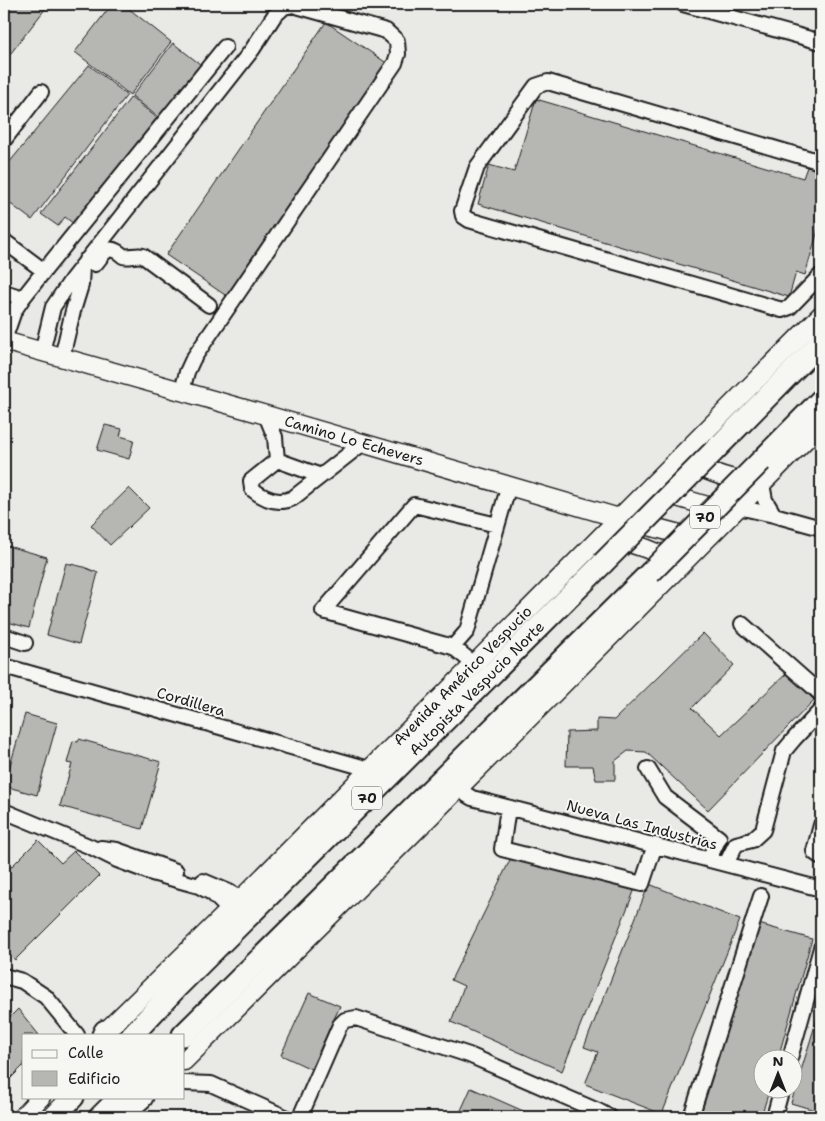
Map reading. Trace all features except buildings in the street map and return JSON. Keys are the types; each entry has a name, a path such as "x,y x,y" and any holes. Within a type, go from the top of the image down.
{"highway":[{"name":"Autopista Vespucio Norte","path":"133,1034 176,988 603,563 821,342"},
{"name":"70","path":"184,1034 650,573 821,400"},
{"path":"42,1117 56,1098"},
{"path":"54,1117 72,1098"},
{"path":"100,1117 119,1098"},
{"path":"119,1117 141,1098"}],"main road":[{"name":"Avenida Américo Vespucio","path":"103,1034 680,458 821,314"},
{"name":"Camino Lo Echevers","path":"4,340 704,541"},
{"path":"185,1060 821,424"},
{"path":"680,458 730,478 762,484"},
{"path":"650,488 735,510"},
{"path":"586,508 596,522 599,538 614,539 641,546 681,565"},
{"path":"22,1117 40,1098"},
{"path":"134,1117 151,1098"}],"street":[{"path":"683,4 821,42"},
{"path":"42,352 53,306 84,263 252,50 274,16 284,7 293,5 386,31 397,40 398,54 395,63 193,359 182,391"},
{"path":"4,340 14,311 22,299 225,47"},
{"path":"821,162 548,82 536,86 477,167 462,211 463,216 469,220 782,310 790,307 821,275"},
{"path":"4,140 41,92"},
{"path":"4,242 44,271"},
{"path":"84,263 95,264 106,250 111,249 116,250 123,256 143,256 209,305"},
{"path":"62,357 72,311 81,285 84,263"},
{"path":"4,292 20,296 22,299"},
{"path":"266,414 275,437 277,460"},
{"path":"277,460 251,481 252,489 261,497 286,501 293,498 363,443"},
{"path":"277,460 321,476"},
{"path":"762,484 766,500 774,515"},
{"path":"453,647 467,631 509,485"},
{"path":"474,664 453,647 324,611 414,504 497,525"},
{"path":"735,510 774,515 821,528"},
{"path":"742,624 821,694"},
{"path":"4,636 25,643"},
{"name":"Cordillera","path":"4,666 369,769"},
{"path":"726,864 736,844 752,840 763,830 784,751 821,710"},
{"path":"648,769 664,797 719,838 709,859"},
{"name":"Nueva Las Industrias","path":"459,787 472,798 821,889"},
{"path":"508,808 502,849 642,884 655,845"},
{"path":"4,811 91,847 117,850 198,878 224,890 235,904"},
{"path":"821,825 814,851 821,857"},
{"path":"691,1117 761,896"},
{"path":"793,1048 821,948"},
{"path":"4,976 22,981 46,997 76,1034"},
{"path":"300,1117 340,1025 345,1020 356,1018 469,1054 610,1117"},
{"path":"185,1083 211,1084 285,1117"},
{"path":"774,1117 779,1098"}]}
